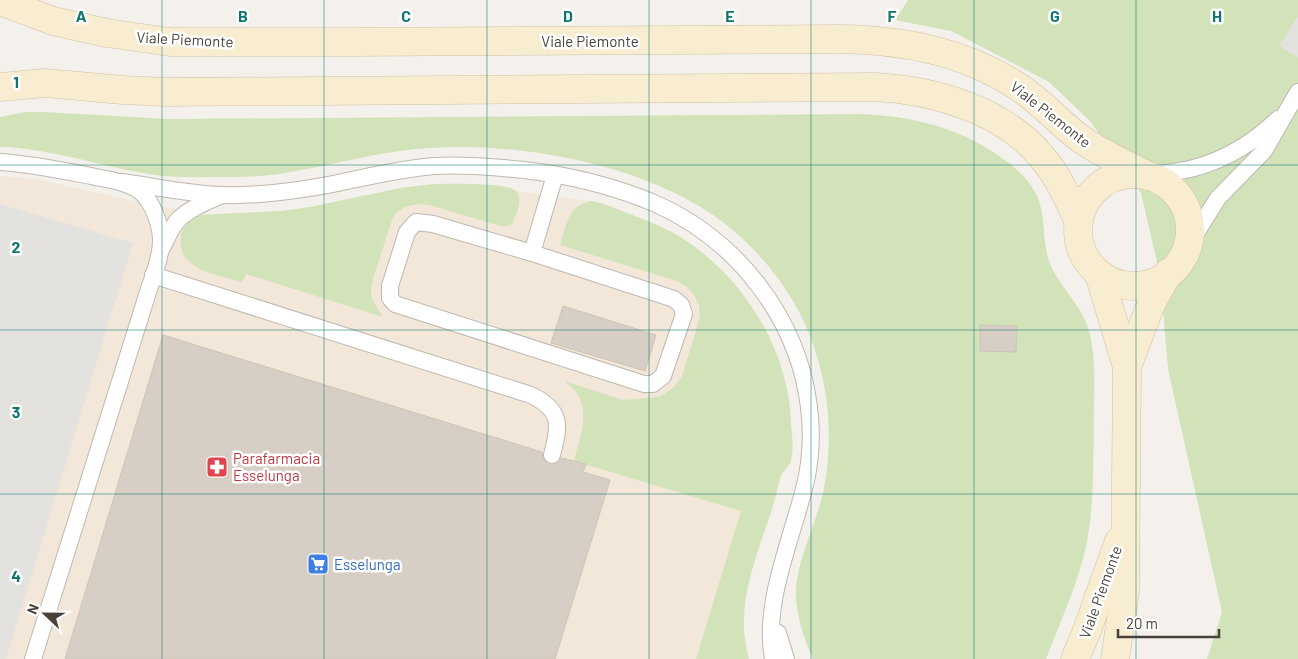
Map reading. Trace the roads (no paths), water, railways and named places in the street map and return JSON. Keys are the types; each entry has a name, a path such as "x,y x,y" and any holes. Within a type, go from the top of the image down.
{"street":[{"name":"Viale Piemonte","path":"0,1 53,21 116,34 170,42 840,39 910,44 943,52 1003,77 1032,96 1082,139 1102,152 1148,176"},
{"path":"0,87 45,83 166,92 876,87 906,90 935,95 970,108 999,122 1021,136 1050,167 1079,222"},
{"path":"1132,174 1148,176 1162,181 1173,189 1182,202 1188,216 1190,232 1186,249 1178,264 1168,274 1139,286 1118,284 1099,274 1086,258 1081,248 1078,238 1079,222 1083,207 1091,194 1103,183 1117,176 1132,174"},
{"name":"Viale Piemonte","path":"1099,274 1127,367 1124,525 1125,592 1115,659"},
{"name":"Viale Piemonte","path":"1127,367 1151,304 1168,274"},
{"name":"Viale Piemonte","path":"1075,659 1124,525"}],"lane":[{"path":"1186,249 1218,198 1264,151 1298,92"},
{"path":"1148,176 1192,169 1228,156 1262,134 1287,110"},
{"path":"0,162 45,167 120,182 222,195 312,188 389,172 433,166 492,167 555,174 600,185 642,198 667,209 692,224 717,242 750,274 775,307 794,348 809,407 810,451 806,477 778,580 770,636 773,659"},
{"path":"532,253 555,174"},
{"path":"120,182 134,188 147,199 160,233 160,252"},
{"path":"33,659 160,252 172,228 182,217 222,195"},
{"path":"416,222 433,224 532,253 665,295 681,305 684,314 683,319 666,370 660,380 653,384 644,384 395,304 390,298 390,286 408,232 416,222"},
{"path":"153,275 531,394 548,405 557,419 558,428 552,455"},
{"path":"775,601 776,625 786,659"}],"place":[{"name":"Parafarmacia Esselunga","path":"217,467"},
{"name":"Esselunga","path":"318,564"}]}
